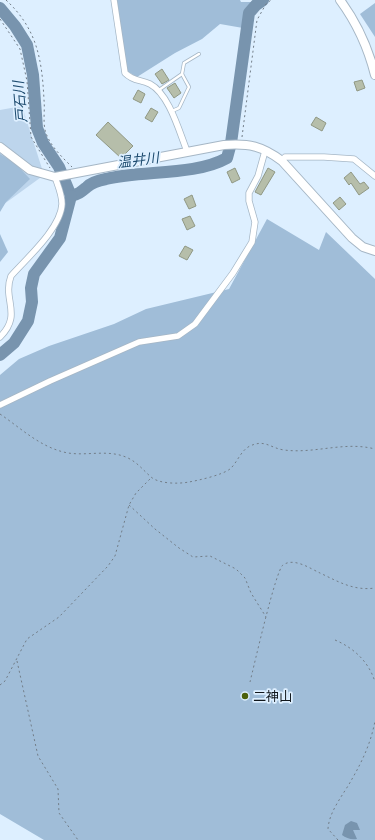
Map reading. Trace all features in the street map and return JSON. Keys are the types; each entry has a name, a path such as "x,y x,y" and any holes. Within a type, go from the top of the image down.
{"street":[{"path":"114,0 125,73 132,79 150,84 159,91 171,111 187,151"},
{"path":"340,0 354,19 367,47 375,75"},
{"path":"0,147 30,170 55,177 224,144 240,143 254,146 265,150 282,162 352,238 363,247 375,251"},
{"path":"0,405 50,381 139,342 178,336 195,324 233,273 252,242 255,222 249,201 249,193 258,176 265,150"},
{"path":"282,162 285,157 300,156 354,159 375,176"},
{"path":"0,337 8,329 12,314 9,283 11,276 52,228 60,213 61,194 55,177"}],"lane":[{"path":"171,111 179,108 189,87 182,74 184,63 199,54"},
{"path":"159,91 182,74"}],"path":[{"path":"6,0 19,13 37,45 43,71 45,130 55,149 74,168 74,174"},
{"path":"240,143 257,20 261,12 271,0"},
{"path":"0,19 20,49 27,81 31,136 55,177"},
{"path":"0,414 43,445 68,453 112,453 128,458 142,466 152,478 168,482 188,482 210,477 229,469 248,447 263,442 283,450 303,450 348,446 375,449"},
{"path":"0,685 5,681 27,639 59,617 108,566 115,556 129,505 139,490 152,478"},
{"path":"129,505 179,548 194,557 210,556 236,569 245,578 251,593 267,618"},
{"path":"250,682 279,569 283,564 290,562 300,564 352,588 363,590 375,588"},
{"path":"335,640 345,644 366,662 375,682"},
{"path":"17,660 38,756 58,789 59,813 78,840"},
{"path":"338,840 328,829 328,824 332,813 365,756 372,737 375,721"}],"shaded area":[{"path":"117,0 240,0 241,2 254,2 248,11 243,28 220,24 202,39 175,53 137,77 127,71"},
{"path":"375,3 375,37 360,14"},
{"path":"22,106 44,175 0,207 0,110"},
{"path":"0,154 15,163 30,179 6,202 0,212"},
{"path":"267,219 319,250 326,232 375,279 375,840 44,840 0,814 0,375 19,359 49,346 114,324 146,309 229,289"},
{"path":"0,234 8,252 0,262"},
{"path":"351,821 357,823 360,830 353,830 357,839 342,835 345,825"}],"building":[{"path":"162,69 169,80 162,84 155,74"},
{"path":"362,80 365,88 357,91 354,82"},
{"path":"175,83 181,93 174,98 167,88"},
{"path":"138,90 145,94 141,103 133,99"},
{"path":"151,108 158,112 152,122 145,118"},
{"path":"316,117 326,123 322,131 311,125"},
{"path":"108,122 133,146 121,158 96,135"},
{"path":"235,168 240,179 232,183 227,172"},
{"path":"268,168 275,172 261,195 255,192"},
{"path":"351,172 360,184 364,182 369,188 359,195 351,183 349,185 344,178"},
{"path":"192,195 196,206 189,209 184,199"},
{"path":"340,197 346,204 339,210 333,203"},
{"path":"190,216 195,226 187,230 182,219"},
{"path":"185,246 193,250 187,260 179,256"}],"waterway":[{"name":"温井川","path":"71,196 80,193 91,184 104,179 136,174 200,168 227,158 231,143 249,13 263,0"},
{"name":"戸石川","path":"0,8 15,26 27,45 33,75 37,128 43,143 59,167 71,196"},
{"name":"温井川","path":"0,355 14,343 28,321 32,302 31,288 34,274 60,238 71,196"}],"place":[{"name":"二神山","path":"245,696"}]}
